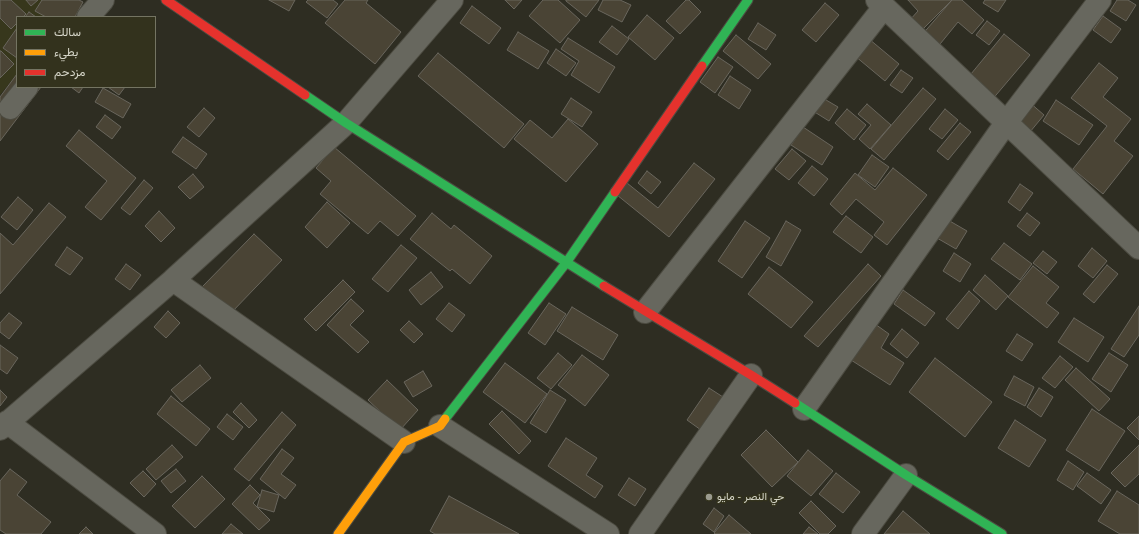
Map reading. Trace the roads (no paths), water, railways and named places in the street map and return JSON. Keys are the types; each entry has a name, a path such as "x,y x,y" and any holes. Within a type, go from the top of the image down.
{"street":[{"path":"89,16 103,0"},
{"path":"166,0 346,123 566,263 645,312 752,375 906,475 1002,534"},
{"path":"155,534 4,426 173,280 346,123 452,0"},
{"path":"338,534 404,442 440,426 566,263 748,0"},
{"path":"804,409 1006,123 1100,0"},
{"path":"645,312 880,3 1139,248"},
{"path":"10,108 27,88"},
{"path":"173,280 404,442"},
{"path":"640,534 752,375"},
{"path":"440,426 608,534"},
{"path":"863,534 906,475"}],"place":[{"name":"حي النصر - مايو","path":"709,497"}]}
